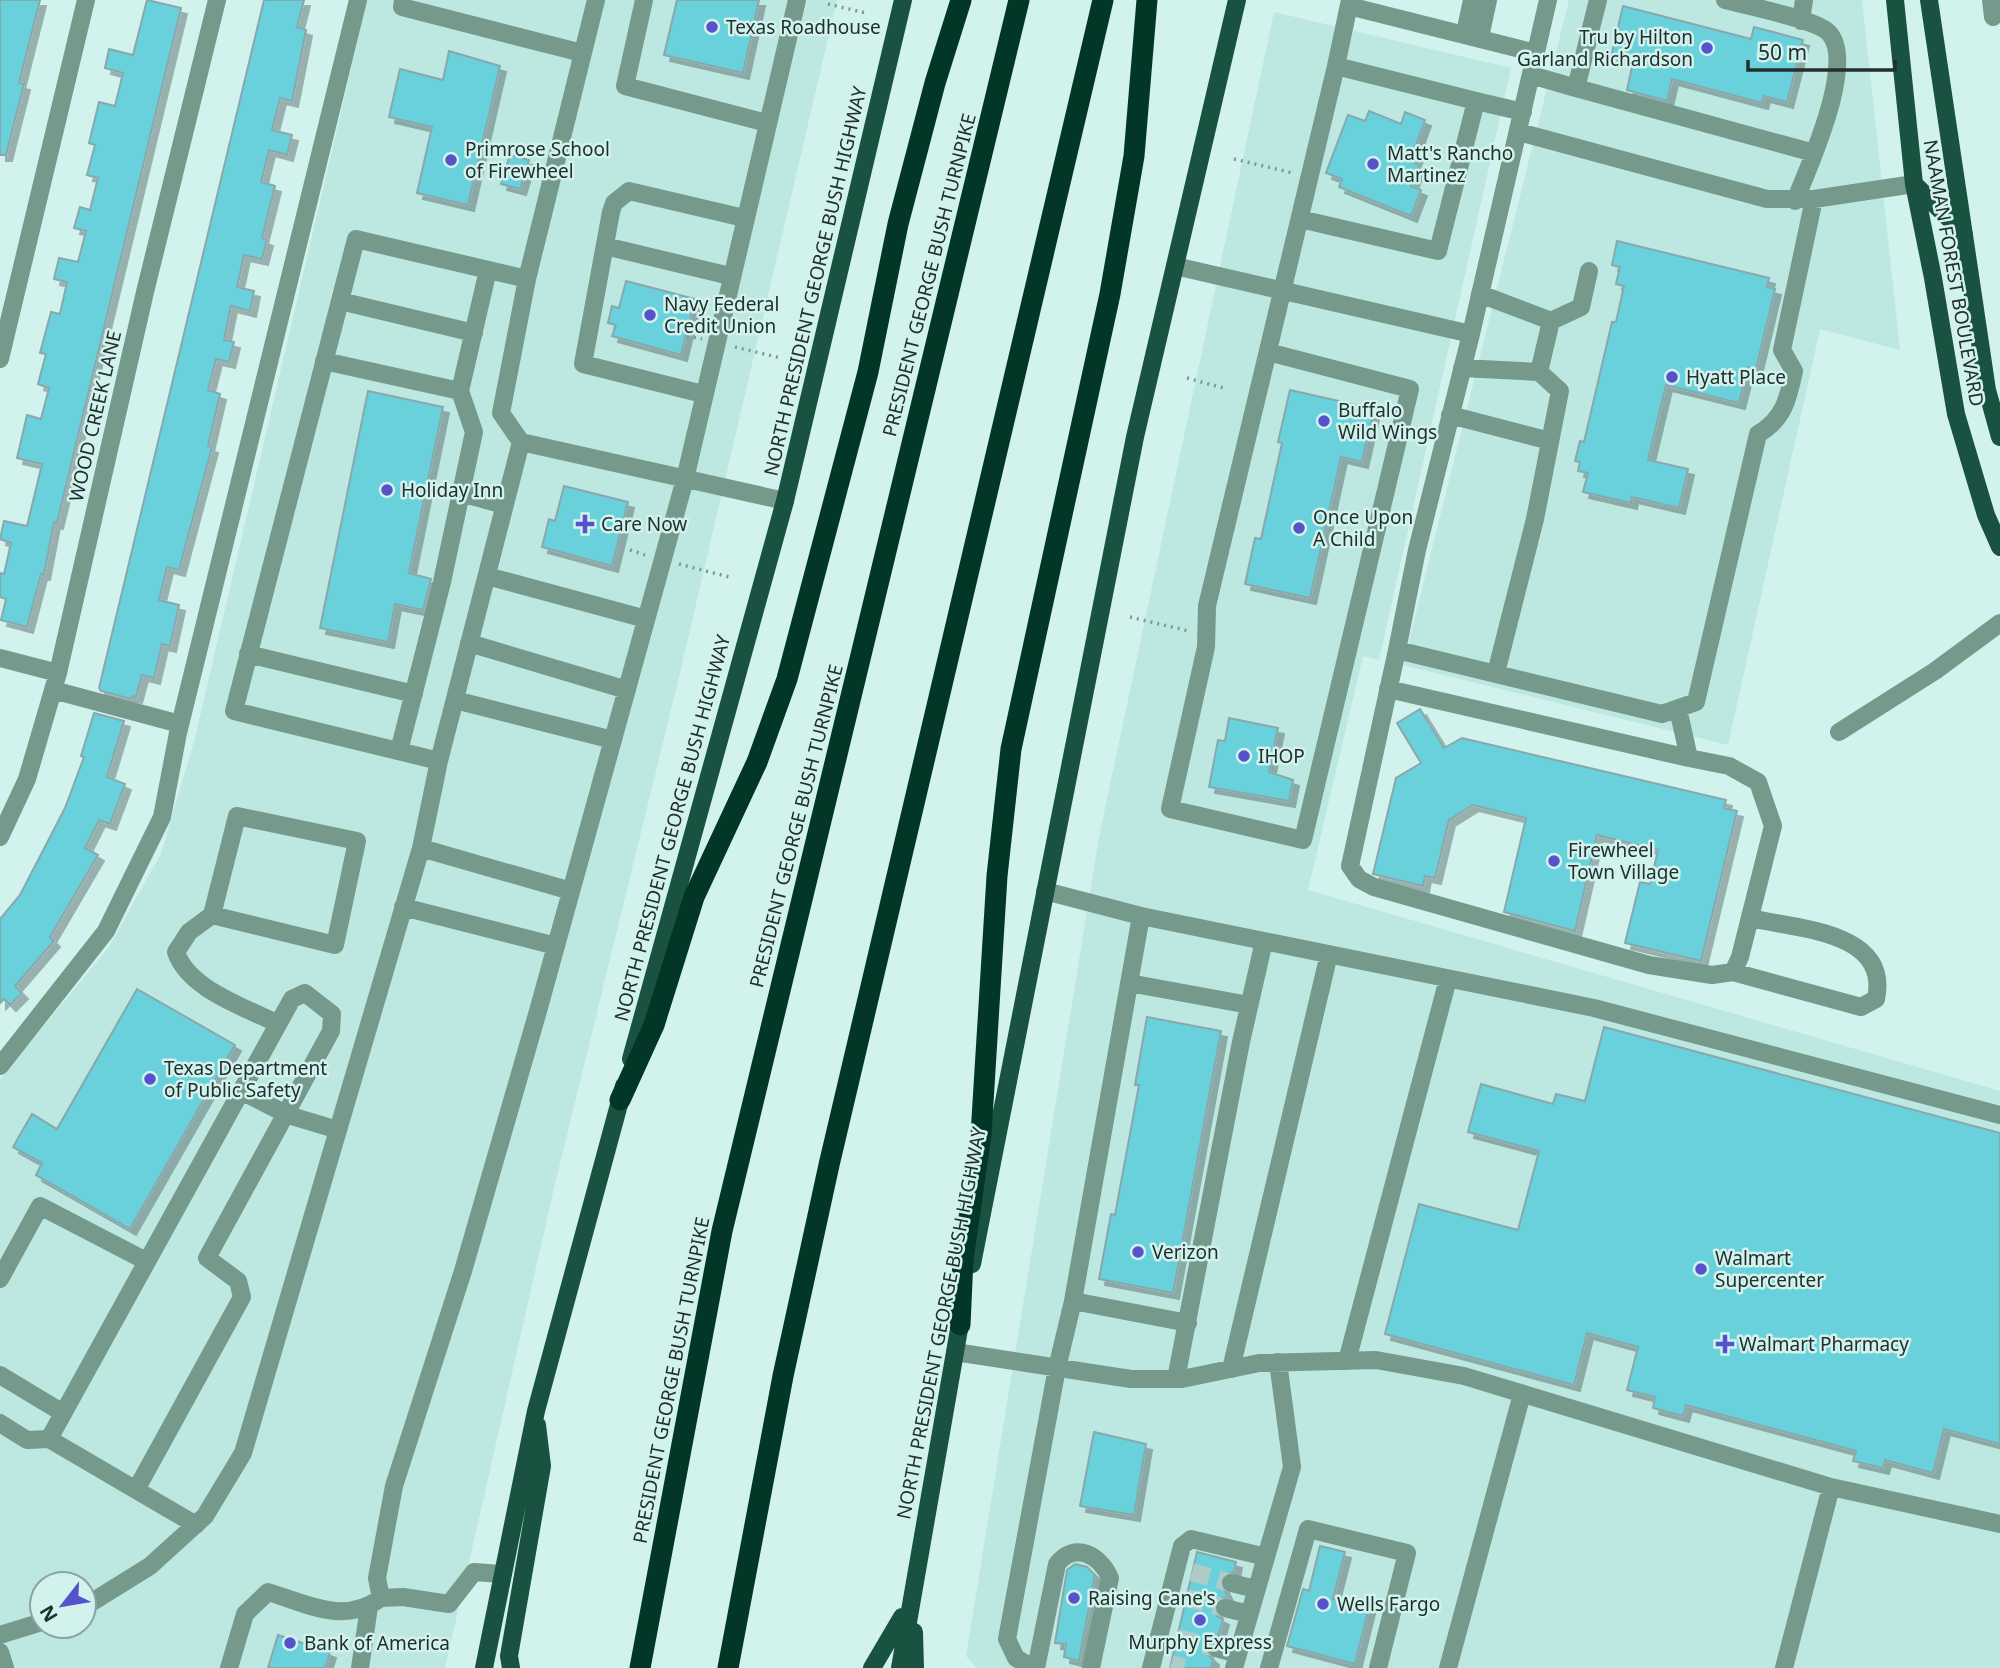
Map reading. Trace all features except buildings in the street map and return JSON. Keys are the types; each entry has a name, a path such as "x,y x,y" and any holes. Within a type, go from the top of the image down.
{"highway":[{"path":"620,1100 654,1026 694,897 757,762 787,679 867,372 898,224 935,83 961,0"},
{"name":"PRESIDENT GEORGE BUSH TURNPIKE","path":"640,1668 722,1231 1019,0"},
{"path":"729,1658 783,1376 829,1165 1103,0"},
{"path":"960,1325 962,1259 981,1135 996,876 1011,749 1110,294 1134,156 1147,0"}],"main road":[{"name":"NORTH PRESIDENT GEORGE BUSH HIGHWAY","path":"484,1668 536,1411 785,501 903,0"},
{"name":"NORTH PRESIDENT GEORGE BUSH HIGHWAY","path":"900,1668 960,1325 1132,451 1237,0"},
{"name":"NAAMAN FOREST BOULEVARD","path":"1895,0 1914,184 1934,278 1956,414 1986,515 2000,547"},
{"name":"NAAMAN FOREST BOULEVARD","path":"1929,0 1987,390 2000,437"},
{"path":"1914,184 1964,233"},
{"path":"511,1668 509,1656 542,1466 536,1411"},
{"path":"872,1668 894,1635 913,1590"},
{"path":"913,1590 915,1668"}],"street":[{"path":"0,359 86,0"},
{"name":"WOOD CREEK LANE","path":"0,837 27,779 56,681 145,292 217,0"},
{"path":"0,1066 106,931 162,817 180,724 358,0"},
{"path":"403,0 402,7 582,53"},
{"path":"596,0 527,279 501,413 521,442 785,501"},
{"path":"644,0 625,86 767,123"},
{"path":"360,1668 375,1603 394,1486 463,1271 685,479 730,276 797,0"},
{"path":"1472,0 1473,35"},
{"path":"1473,35 1488,0"},
{"path":"1548,0 1471,334 1417,550 1350,866 1359,879 1374,887 1649,965 1712,975 1733,972 1861,1007 1876,999 1880,980 1873,960 1856,945 1750,918"},
{"path":"1576,88 1598,0"},
{"path":"1726,0 1825,29 1837,43 1840,54 1833,93 1795,201"},
{"path":"1801,21 1804,0"},
{"path":"1268,352 1410,389 1303,840 1170,809 1206,647 1208,606 1350,3 1536,52"},
{"path":"1336,66 1523,112"},
{"path":"1531,75 1814,153"},
{"path":"1300,219 1438,251 1476,101"},
{"path":"1519,131 1767,199 1795,201 1914,184"},
{"path":"703,394 583,365 614,203 629,191 744,218"},
{"path":"1397,650 1662,714 1696,702 1758,434 1775,424 1788,402 1794,371 1782,350 1814,199"},
{"path":"439,761 234,711 356,239 527,279"},
{"path":"605,246 730,276"},
{"path":"1175,266 1471,334"},
{"path":"399,751 474,432 460,391 488,270"},
{"path":"1480,294 1551,321 1581,307 1589,271"},
{"path":"340,301 474,333"},
{"path":"1539,372 1551,321"},
{"path":"324,361 460,391"},
{"path":"1462,368 1539,372 1560,391 1535,519 1496,674"},
{"path":"1450,415 1550,441"},
{"path":"98,1599 150,1566 205,1516 243,1453 421,848 439,761 521,442"},
{"path":"461,493 504,505"},
{"path":"487,576 646,619"},
{"path":"1839,732 1935,671 2000,623"},
{"path":"469,643 627,690"},
{"path":"248,654 414,694"},
{"path":"0,658 56,681 180,724"},
{"path":"1388,689 1729,766 1759,782 1773,826 1750,918 1733,972"},
{"path":"455,700 613,740"},
{"path":"1678,709 1689,758"},
{"path":"212,915 335,945 357,841 237,816 212,915 189,932 176,951 181,966 211,990 278,1024"},
{"path":"421,848 571,891"},
{"path":"1045,891 1141,916 1594,1009 2000,1115"},
{"path":"403,907 556,946"},
{"path":"1091,1668 1110,1578 1104,1565 1095,1556 1079,1551 1069,1553 1057,1564 1035,1668 1016,1658 1007,1639 1056,1368 1073,1301 1141,916"},
{"path":"1176,1379 1264,941"},
{"path":"1231,1368 1329,954"},
{"path":"1347,1361 1448,979"},
{"path":"1129,983 1249,1005"},
{"path":"49,1439 292,999 305,993 332,1014 331,1031 288,1115 207,1258 238,1281 242,1297 135,1490"},
{"path":"241,1091 288,1115 338,1130"},
{"path":"0,1279 40,1206 146,1261"},
{"path":"1073,1301 1188,1323"},
{"path":"955,1352 1131,1378 1176,1379 1278,1362 1376,1360 1464,1376 1831,1487 2000,1524"},
{"path":"1216,1648 1236,1661 1292,1467 1278,1362"},
{"path":"0,1375 63,1413"},
{"path":"1448,1668 1522,1394"},
{"path":"0,1423 27,1440 49,1439 195,1525"},
{"path":"1784,1668 1831,1487"},
{"path":"1269,1668 1308,1529 1407,1553 1378,1668"},
{"path":"1158,1664 1169,1635 1184,1570 1182,1546 1191,1539 1266,1557"},
{"path":"229,1668 244,1614 268,1592 343,1614 403,1597 449,1604 474,1572 501,1574"},
{"path":"1231,1583 1256,1590"},
{"path":"1225,1608 1249,1614"},
{"path":"0,1635 28,1626"},
{"path":"0,1652 4,1668"}],"path":[{"path":"828,4 866,13"},
{"path":"1234,159 1297,174"},
{"path":"687,336 706,340"},
{"path":"729,345 781,358"},
{"path":"1187,378 1227,389"},
{"path":"630,550 648,556"},
{"path":"674,562 733,578"},
{"path":"1130,617 1196,633"}],"shaded area":[{"path":"367,0 837,0 678,681 554,1188 445,1668 0,1668 0,1079 109,947 161,854 195,738"},
{"path":"1569,0 1862,0 1900,350 1820,329 1728,745 1403,665"},
{"path":"1274,12 1511,68 1379,660 1363,656 1308,890 2000,1091 2000,1668 977,1668 966,1656 1099,837"}],"tunnel":[{"path":"1192,1572 1231,1583"},
{"path":"1187,1598 1225,1608"},
{"path":"1177,1638 1216,1648"},
{"path":"1171,1664 1184,1668"}],"place":[{"name":"Texas Roadhouse","path":"712,27"},
{"name":"Tru by Hilton Garland Richardson","path":"1707,48"},
{"name":"Primrose School of Firewheel","path":"451,160"},
{"name":"Matt's Rancho Martinez","path":"1373,164"},
{"name":"Navy Federal Credit Union","path":"650,315"},
{"name":"Hyatt Place","path":"1672,377"},
{"name":"Buffalo Wild Wings","path":"1324,421"},
{"name":"Holiday Inn","path":"387,490"},
{"name":"Care Now","path":"585,524"},
{"name":"Once Upon A Child","path":"1299,528"},
{"name":"IHOP","path":"1244,756"},
{"name":"Firewheel Town Village","path":"1554,861"},
{"name":"Texas Department of Public Safety","path":"150,1079"},
{"name":"Verizon","path":"1138,1252"},
{"name":"Walmart Supercenter","path":"1701,1269"},
{"name":"Walmart Pharmacy","path":"1725,1344"},
{"name":"Raising Cane's","path":"1074,1598"},
{"name":"Wells Fargo","path":"1323,1604"},
{"name":"Murphy Express","path":"1200,1620"},
{"name":"Bank of America","path":"290,1643"}]}
